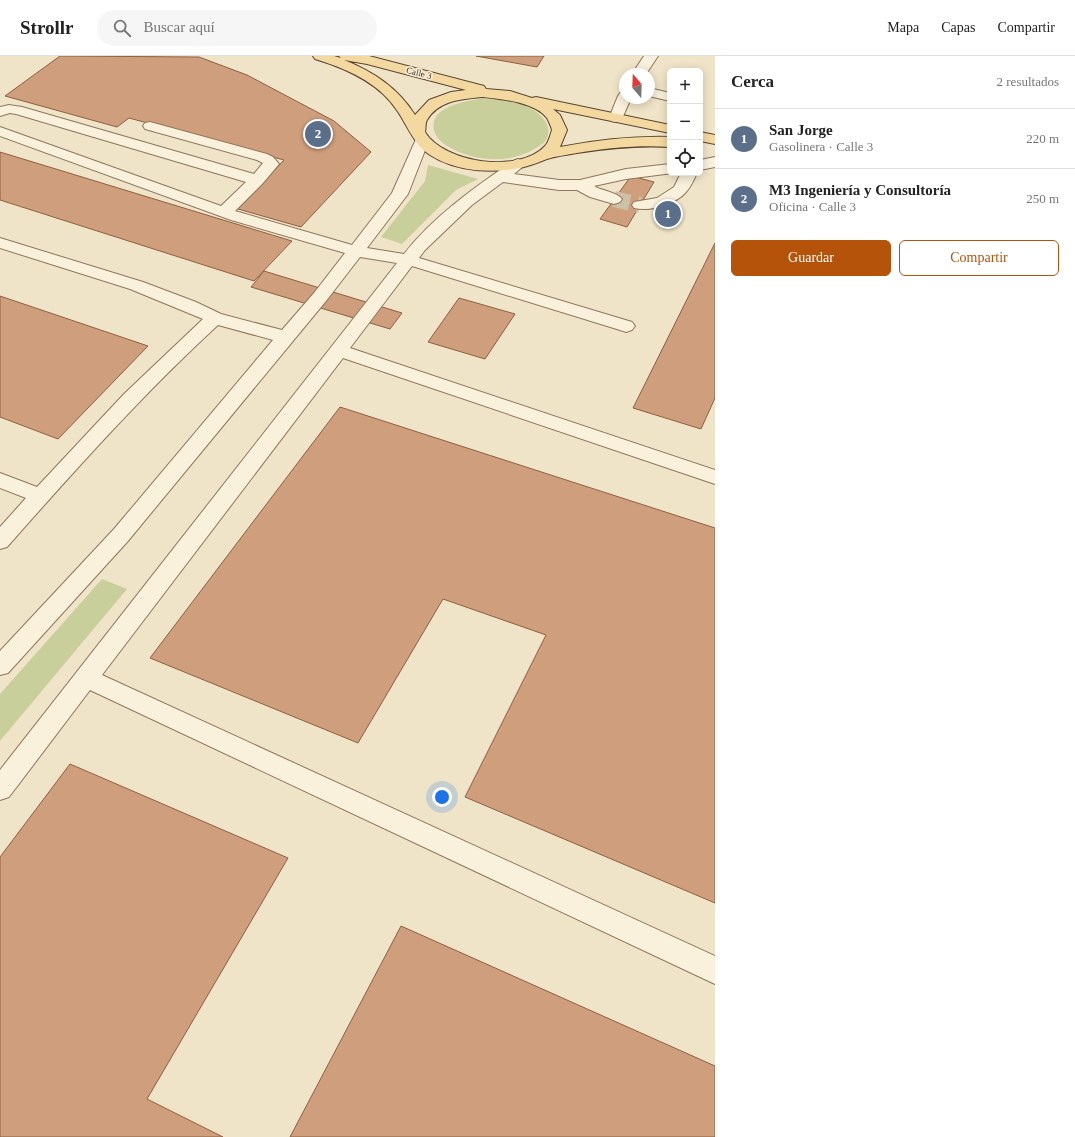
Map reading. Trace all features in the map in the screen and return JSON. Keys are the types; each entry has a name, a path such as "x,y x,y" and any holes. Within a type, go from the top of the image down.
{"main road":[{"path":"320,56 349,66 385,89 403,107 420,136 440,154 469,164 485,166 518,164 542,156 612,142 645,140 667,142"},
{"name":"Calle 3","path":"352,56 490,92"},
{"path":"420,136 419,121 425,111 436,103 458,95 490,92 667,129"},
{"path":"527,99 548,111 555,118 559,126 560,134 557,142 542,156"},
{"path":"703,137 715,140"},
{"path":"703,145 715,147"}],"lane":[{"path":"644,68 651,56"},
{"path":"655,93 667,96"},
{"path":"616,118 622,104"},
{"path":"0,112 9,109 17,110 257,180"},
{"path":"150,126 262,157 268,160 271,164 224,212"},
{"path":"0,132 224,212 356,251 409,260 626,326"},
{"path":"0,666 121,535 320,297 400,194 415,160 420,136"},
{"path":"703,164 715,162"},
{"path":"0,789 419,246 466,202 518,164"},
{"path":"499,177 559,186 580,184 626,174 667,169"},
{"path":"640,205 661,202 680,190 687,176"},
{"path":"580,184 596,194 614,200"},
{"path":"0,243 158,293 187,304 215,318 285,337"},
{"path":"0,541 40,496 171,358 215,318"},
{"path":"339,350 715,477"},
{"path":"0,480 40,496"},
{"path":"86,678 715,970"}],"green space":[{"path":"478,99 505,100 532,109 539,114 547,124 548,135 544,143 516,157 493,159 470,156 449,147 442,142 434,130 434,122 437,116 448,107"},
{"path":"428,165 478,179 456,190 402,244 381,237 425,181"},
{"path":"102,579 127,589 0,741 0,694"}],"building":[{"path":"60,56 199,57 247,75 334,121 371,152 301,227 238,209 284,160 129,118 117,127 5,96"},
{"path":"476,56 544,56 537,67"},
{"path":"0,152 292,241 254,281 0,200"},
{"path":"631,176 654,182 627,227 600,219"},
{"path":"715,243 715,398 701,429 633,408"},
{"path":"264,271 402,313 390,329 251,287"},
{"path":"0,296 148,346 58,439 0,417"},
{"path":"459,298 515,314 485,359 428,342"},
{"path":"340,407 715,528 715,903 465,797 546,635 443,599 358,743 150,658"},
{"path":"70,764 288,858 147,1099 223,1137 0,1137 0,857"},
{"path":"401,926 715,1066 715,1137 290,1137"}],"tunnel":[{"path":"614,199 640,205"}],"place":[{"name":"M3 Ingeniería y Consultoría","path":"318,134"},
{"name":"San Jorge","path":"668,214"}]}
